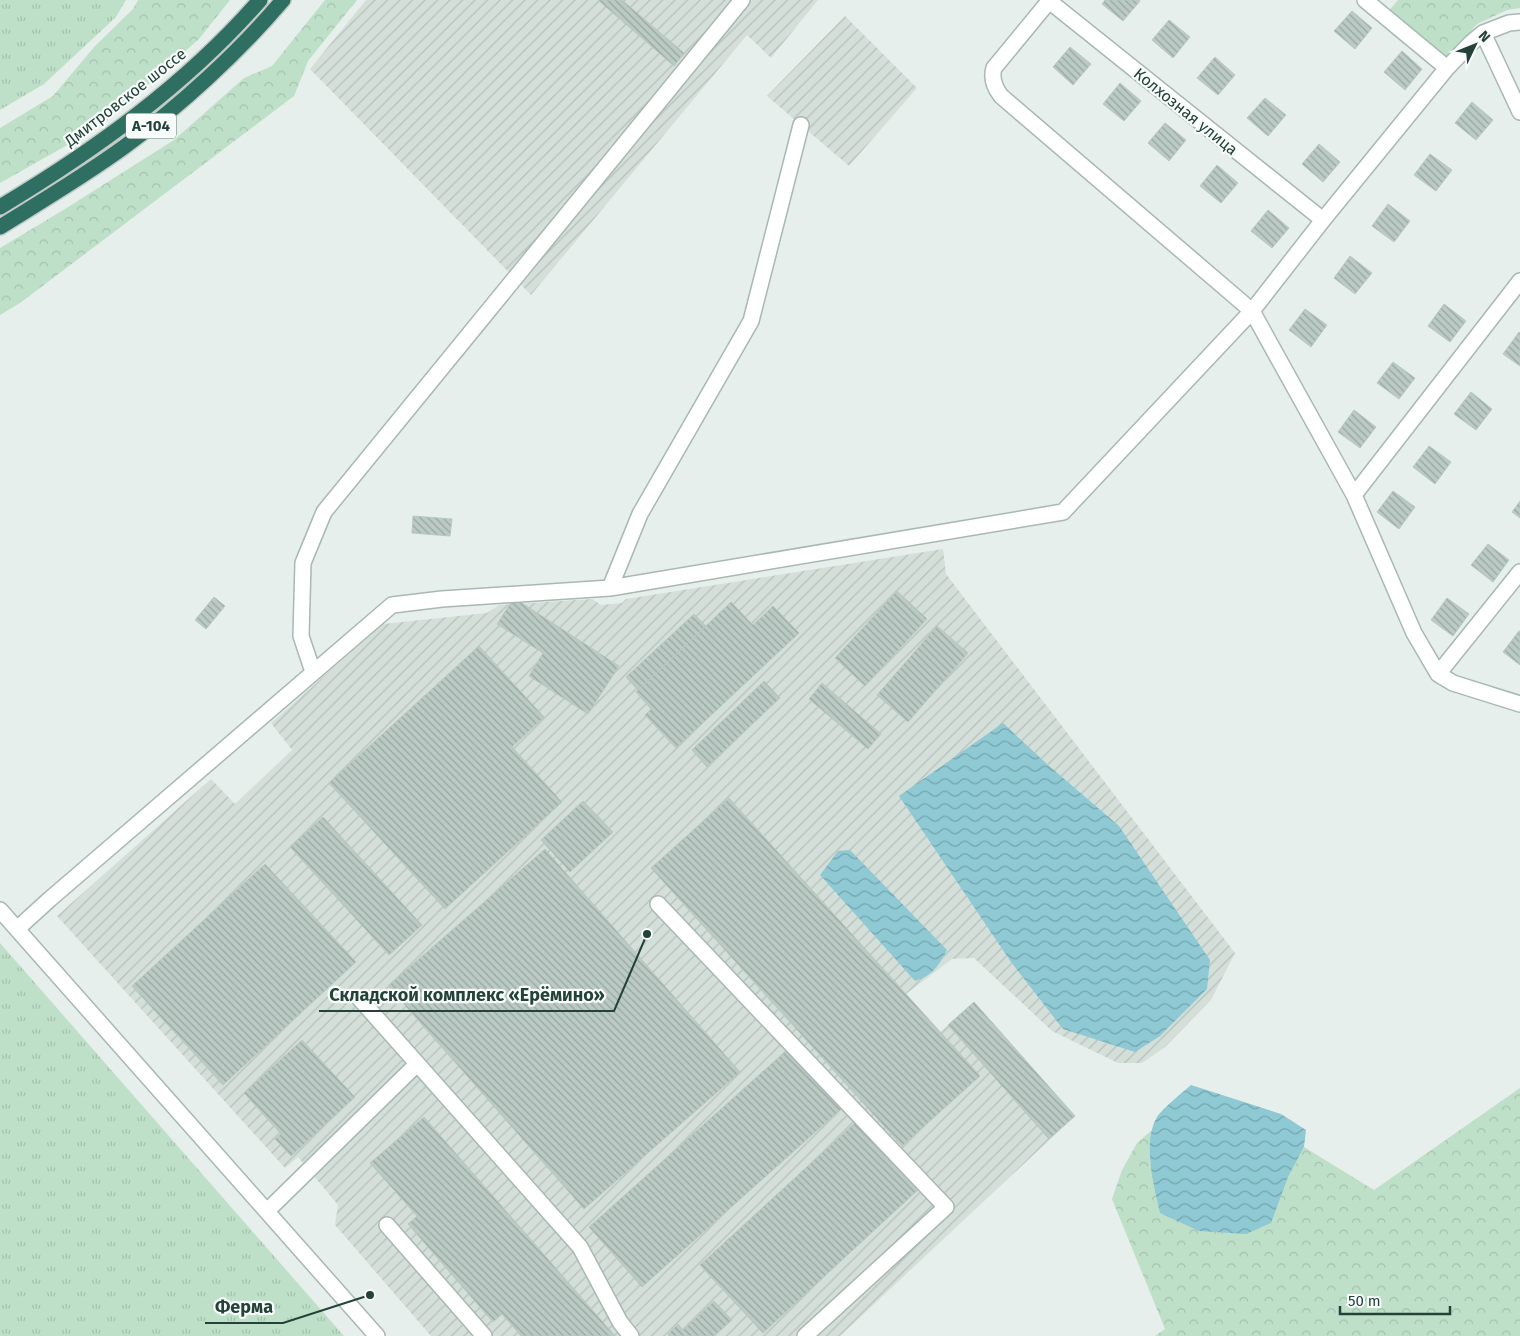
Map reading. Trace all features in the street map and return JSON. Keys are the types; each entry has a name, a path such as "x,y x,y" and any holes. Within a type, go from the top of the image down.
{"highway":[{"name":"Дмитровское шоссе","path":"0,207 45,180 115,132 211,52 260,0"},
{"name":"А-104","path":"0,227 56,193 124,147 163,116 222,65 282,0"}],"street":[{"path":"313,672 301,636 303,562 324,512 742,0"},
{"path":"1050,0 994,68 992,75 996,89 1001,96 1252,311 1354,495 1414,633 1438,674 1453,684 1520,704"},
{"name":"Колхозная улица","path":"1050,0 1322,220"},
{"path":"1364,0 1447,68"},
{"path":"17,929 392,605 442,599 610,588 1063,512 1252,311 1322,220 1447,68 1471,42 1483,33 1509,23 1520,22"},
{"path":"1483,33 1520,112"},
{"path":"610,588 640,514 750,321 801,125"},
{"path":"1354,495 1520,281"},
{"path":"1438,674 1520,572"},
{"path":"658,904 946,1207 805,1336"},
{"path":"0,910 377,1336"},
{"path":"359,998 580,1247 620,1322 631,1336"},
{"path":"267,1211 416,1064"},
{"path":"387,1225 484,1336"}],"shaded area":[{"path":"366,0 818,0 771,58 747,35 531,295 310,69"},
{"path":"845,16 917,88 849,166 767,96"},
{"path":"943,549 946,574 1235,953 1211,1000 1165,1047 1142,1063 1118,1063 1052,1031 974,958 952,959 906,994 940,1032 974,1002 1075,1116 840,1336 431,1336 335,1225 338,1205 298,1157 285,1168 57,916 211,779 235,804 292,750 271,723 383,624 487,613 499,605 592,599 601,605 622,603 626,599"}],"green space":[{"path":"0,0 126,0 116,17 44,84 0,110"},
{"path":"138,0 230,0 199,39 101,126 0,183 0,128 53,96 95,46 133,9"},
{"path":"325,0 357,0 308,61 294,96 20,303 0,315 0,248 174,140 244,78 272,66"},
{"path":"1398,0 1520,0 1520,8 1507,10 1477,24 1445,62 1387,13"},
{"path":"0,943 344,1336 0,1336"},
{"path":"1520,1088 1520,1336 1155,1336 1165,1329 1112,1199 1122,1170 1137,1143 1152,1130 1150,1164 1288,1177 1304,1147 1374,1190"}],"water":[{"path":"1003,723 1048,765 1119,826 1210,960 1207,989 1160,1036 1135,1052 1063,1029 1011,962 899,796"},
{"path":"850,850 947,950 938,965 927,976 915,981 820,875 838,851"},
{"path":"1191,1085 1281,1114 1306,1130 1304,1147 1288,1177 1271,1223 1246,1234 1199,1231 1160,1213 1151,1164 1150,1139 1153,1127 1160,1113"}],"building":[{"path":"598,0 622,0 684,53 674,66"},
{"path":"1105,0 1140,1 1123,21 1102,4"},
{"path":"1352,11 1372,28 1355,49 1334,31"},
{"path":"1169,20 1190,37 1173,58 1152,40"},
{"path":"1070,47 1091,64 1073,85 1053,67"},
{"path":"1402,51 1422,69 1405,90 1384,72"},
{"path":"1215,57 1235,75 1218,95 1197,78"},
{"path":"1120,83 1141,101 1124,121 1103,104"},
{"path":"1265,98 1286,115 1268,136 1247,118"},
{"path":"1472,102 1493,120 1476,140 1455,123"},
{"path":"1165,123 1186,140 1169,161 1148,143"},
{"path":"1319,144 1340,162 1323,182 1302,164"},
{"path":"1430,154 1452,170 1436,191 1414,175"},
{"path":"1217,165 1238,183 1221,203 1200,186"},
{"path":"1388,204 1410,221 1394,242 1372,226"},
{"path":"1268,210 1289,228 1272,248 1251,231"},
{"path":"1350,256 1372,273 1355,294 1334,278"},
{"path":"1444,304 1466,321 1450,342 1428,326"},
{"path":"1305,309 1327,325 1311,347 1289,330"},
{"path":"1520,333 1520,366 1503,354"},
{"path":"1393,362 1415,378 1399,399 1377,383"},
{"path":"1471,392 1492,409 1476,430 1454,414"},
{"path":"1354,410 1376,427 1360,448 1338,432"},
{"path":"1429,446 1451,462 1435,484 1413,467"},
{"path":"1393,491 1415,507 1399,529 1377,512"},
{"path":"1520,501 1520,518 1512,512"},
{"path":"413,516 452,519 450,536 412,533"},
{"path":"1488,544 1509,560 1493,582 1471,565"},
{"path":"897,591 927,619 865,686 835,658"},
{"path":"214,597 225,606 206,629 195,620"},
{"path":"514,598 619,666 588,714 529,676 543,653 497,624"},
{"path":"1447,598 1469,614 1453,636 1431,620"},
{"path":"731,602 753,625 773,606 799,633 676,748 645,715 651,709 636,692"},
{"path":"694,614 706,626 638,690 626,677"},
{"path":"937,626 968,653 908,722 877,695"},
{"path":"1520,631 1520,665 1503,652"},
{"path":"479,646 544,717 512,747 562,802 445,909 329,783"},
{"path":"764,681 780,698 707,767 692,750"},
{"path":"822,683 881,734 868,749 809,699"},
{"path":"729,798 980,1076 902,1146 651,868"},
{"path":"583,801 613,832 570,872 541,840"},
{"path":"323,817 422,925 389,955 290,847"},
{"path":"545,849 740,1072 584,1209 388,986"},
{"path":"265,864 356,962 223,1085 132,986"},
{"path":"974,1002 1075,1116 1049,1139 948,1025"},
{"path":"302,1040 355,1097 291,1156 275,1139 281,1134 244,1093"},
{"path":"788,1049 841,1109 642,1287 589,1227"},
{"path":"424,1117 615,1336 521,1336 502,1314 493,1322 408,1224 417,1216 370,1163"},
{"path":"858,1120 920,1188 763,1333 700,1265"},
{"path":"714,1301 732,1320 714,1336 669,1336 668,1334 678,1324 683,1330"}],"place":[{"name":"Складской комплекс «Ерёмино»","path":"647,934"},
{"name":"Ферма","path":"370,1295"}]}
